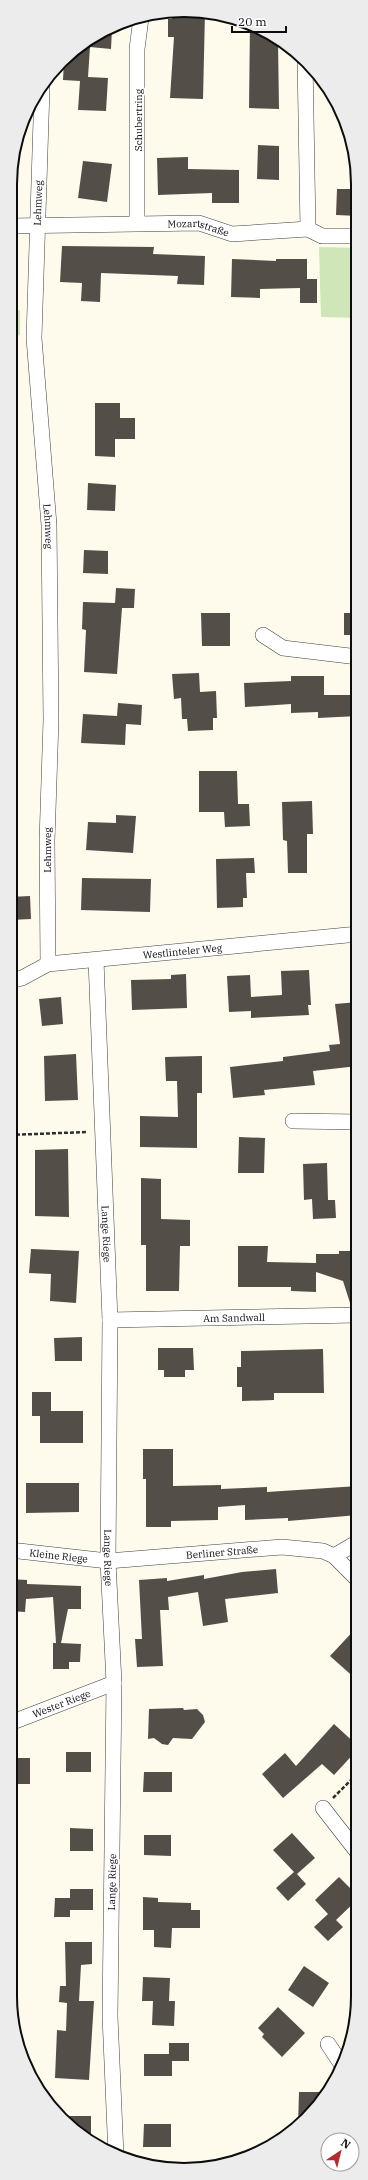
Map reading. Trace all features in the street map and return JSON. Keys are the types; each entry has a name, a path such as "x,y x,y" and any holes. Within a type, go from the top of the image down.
{"street":[{"name":"Schubertring","path":"137,223 137,49 140,23"},
{"path":"305,69 308,229"},
{"name":"Lehmweg","path":"42,96 34,338 49,525 51,720 47,841 48,964"},
{"name":"Mozartstraße","path":"17,226 199,222 232,234 308,229 322,236 351,236"},
{"path":"263,635 283,648 351,656"},
{"name":"Westlinteler Weg","path":"17,979 48,964 196,948 351,935"},
{"name":"Lange Riege","path":"96,960 110,1320 108,1561 114,1683 110,2016 116,2148"},
{"path":"293,1121 351,1122"},
{"name":"Am Sandwall","path":"110,1320 351,1315"},
{"path":"351,1546 334,1556 351,1573"},
{"name":"Berliner Straße","path":"108,1561 282,1547 322,1552 334,1556"},
{"name":"Kleine Riege","path":"17,1551 108,1561"},
{"name":"Wester Riege","path":"17,1721 114,1683"},
{"path":"323,1808 351,1844"},
{"path":"328,2044 338,2059"}],"path":[{"path":"17,1135 103,1132"},
{"path":"323,1808 351,1780"}],"green space":[{"path":"319,247 351,248 351,318 321,317"},
{"path":"20,310 20,335 17,336 17,311"}],"building":[{"path":"173,17 205,18 203,99 170,98 174,37 168,37 168,19 172,19"},
{"path":"250,31 268,39 278,46 279,109 249,108"},
{"path":"112,33 111,49 90,47 88,77 108,78 106,111 78,110 80,81 63,80 64,68 74,58 91,45"},
{"path":"258,145 279,146 279,180 257,179"},
{"path":"188,157 188,169 239,170 239,203 212,203 212,193 158,195 157,158"},
{"path":"83,161 112,164 107,202 78,198"},
{"path":"337,189 351,189 351,216 336,215"},
{"path":"62,246 154,247 153,254 205,256 204,285 177,284 178,276 101,273 100,302 81,301 82,283 60,282"},
{"path":"232,259 276,261 276,259 307,259 307,279 317,279 317,303 300,303 300,288 260,289 260,298 231,297"},
{"path":"95,403 120,403 120,418 135,418 135,439 115,439 115,457 95,456"},
{"path":"88,483 116,485 115,511 87,510"},
{"path":"84,550 108,551 108,574 83,573"},
{"path":"116,588 135,589 134,608 122,608 117,674 84,672 86,630 82,629 83,602 115,603"},
{"path":"201,613 230,613 230,646 202,646"},
{"path":"344,613 351,613 351,635 344,635"},
{"path":"199,673 200,692 216,691 217,718 213,718 213,730 188,731 187,719 182,719 181,698 174,699 172,674"},
{"path":"291,676 324,676 324,695 351,695 351,716 318,718 318,712 291,713 291,704 245,707 244,683 291,681"},
{"path":"118,703 142,705 141,725 126,724 125,745 81,743 83,714 117,716"},
{"path":"199,771 237,771 238,804 249,804 250,826 225,827 224,812 199,812"},
{"path":"312,801 313,834 307,834 307,873 288,873 287,841 283,840 282,802"},
{"path":"116,815 136,816 133,853 86,850 88,822 116,823"},
{"path":"254,858 255,873 246,873 247,898 243,898 243,907 217,908 216,859"},
{"path":"82,878 151,879 150,912 81,910"},
{"path":"30,896 31,919 17,920 17,897"},
{"path":"309,970 311,1005 308,1005 309,1015 251,1018 251,1011 229,1012 227,976 250,975 251,997 282,995 281,971"},
{"path":"186,974 187,1008 132,1010 131,980 171,979 171,975"},
{"path":"61,997 63,1024 42,1026 39,999"},
{"path":"351,1003 351,1067 313,1071 315,1085 264,1090 265,1095 233,1098 230,1067 283,1061 283,1057 330,1051 329,1045 340,1044 335,1004"},
{"path":"76,1054 78,1100 45,1101 44,1056"},
{"path":"202,1056 202,1093 197,1093 197,1148 140,1147 140,1116 178,1117 177,1081 166,1081 165,1057"},
{"path":"239,1137 265,1138 264,1173 238,1173"},
{"path":"68,1149 69,1217 35,1216 35,1150"},
{"path":"327,1163 328,1200 335,1200 336,1218 313,1219 312,1199 304,1200 303,1164"},
{"path":"141,1178 161,1179 161,1219 190,1220 190,1246 180,1246 179,1291 146,1291 146,1245 141,1245"},
{"path":"238,1246 268,1246 267,1262 316,1263 316,1292 291,1291 291,1287 238,1287"},
{"path":"31,1249 79,1251 76,1303 50,1301 51,1274 29,1273"},
{"path":"339,1251 351,1251 351,1306 343,1281 316,1272 316,1254 339,1254"},
{"path":"82,1337 82,1361 55,1361 54,1338"},
{"path":"158,1348 193,1348 194,1370 185,1370 185,1377 164,1377 164,1370 158,1370"},
{"path":"323,1349 324,1393 274,1393 274,1400 242,1401 242,1387 237,1387 237,1367 241,1367 241,1351"},
{"path":"32,1392 51,1392 51,1411 83,1411 83,1443 40,1443 40,1416 32,1416"},
{"path":"143,1449 173,1449 173,1486 221,1485 221,1489 267,1487 267,1492 351,1486 351,1516 288,1521 288,1518 245,1520 245,1505 218,1507 218,1520 171,1521 171,1527 146,1527 146,1479 143,1479"},
{"path":"26,1483 79,1483 79,1512 26,1513"},
{"path":"276,1569 278,1593 225,1599 228,1622 203,1626 198,1592 168,1597 169,1610 160,1610 163,1666 137,1667 135,1639 142,1639 139,1580 167,1578 167,1581 204,1575 204,1579 242,1572"},
{"path":"17,1579 27,1580 27,1584 81,1586 81,1609 68,1609 61,1643 81,1644 80,1662 69,1662 69,1669 53,1669 53,1643 56,1643 53,1597 26,1599 25,1612 17,1611"},
{"path":"351,1634 351,1675 330,1656"},
{"path":"183,1708 184,1710 197,1709 203,1715 205,1722 192,1739 173,1738 168,1745 162,1744 154,1738 148,1739 149,1709"},
{"path":"334,1724 351,1740 351,1757 334,1775 322,1764 283,1798 262,1774 285,1753 296,1766"},
{"path":"66,1752 91,1752 91,1772 66,1772"},
{"path":"17,1758 30,1758 30,1784 17,1784"},
{"path":"144,1772 172,1772 172,1792 143,1792"},
{"path":"70,1828 93,1829 93,1851 70,1851"},
{"path":"292,1833 315,1858 297,1874 306,1884 288,1901 276,1888 294,1872 273,1850"},
{"path":"144,1835 171,1835 171,1856 144,1855"},
{"path":"339,1877 351,1889 351,1906 336,1920 343,1927 328,1941 314,1927 328,1914 315,1900"},
{"path":"70,1889 93,1889 93,1910 70,1910 70,1917 54,1917 55,1898 70,1898"},
{"path":"143,1897 158,1898 158,1902 191,1903 191,1910 200,1910 200,1928 172,1928 171,1948 154,1947 154,1930 143,1930"},
{"path":"65,1942 92,1942 92,1964 81,1965 79,2001 94,2001 89,2080 55,2078 57,2030 66,2031 67,2003 59,2002 60,1986 66,1986"},
{"path":"304,1966 329,1983 313,2007 288,1990"},
{"path":"143,1977 170,1978 169,2001 175,2001 174,2026 152,2025 153,2001 142,2001"},
{"path":"278,2007 305,2033 282,2057 262,2037 264,2034 258,2028"},
{"path":"169,2043 189,2043 189,2061 172,2061 172,2076 144,2076 144,2054 169,2054"},
{"path":"299,2092 321,2092 310,2106 298,2118"},
{"path":"68,2116 91,2116 91,2135"},
{"path":"144,2124 171,2124 171,2147 143,2147"}]}
